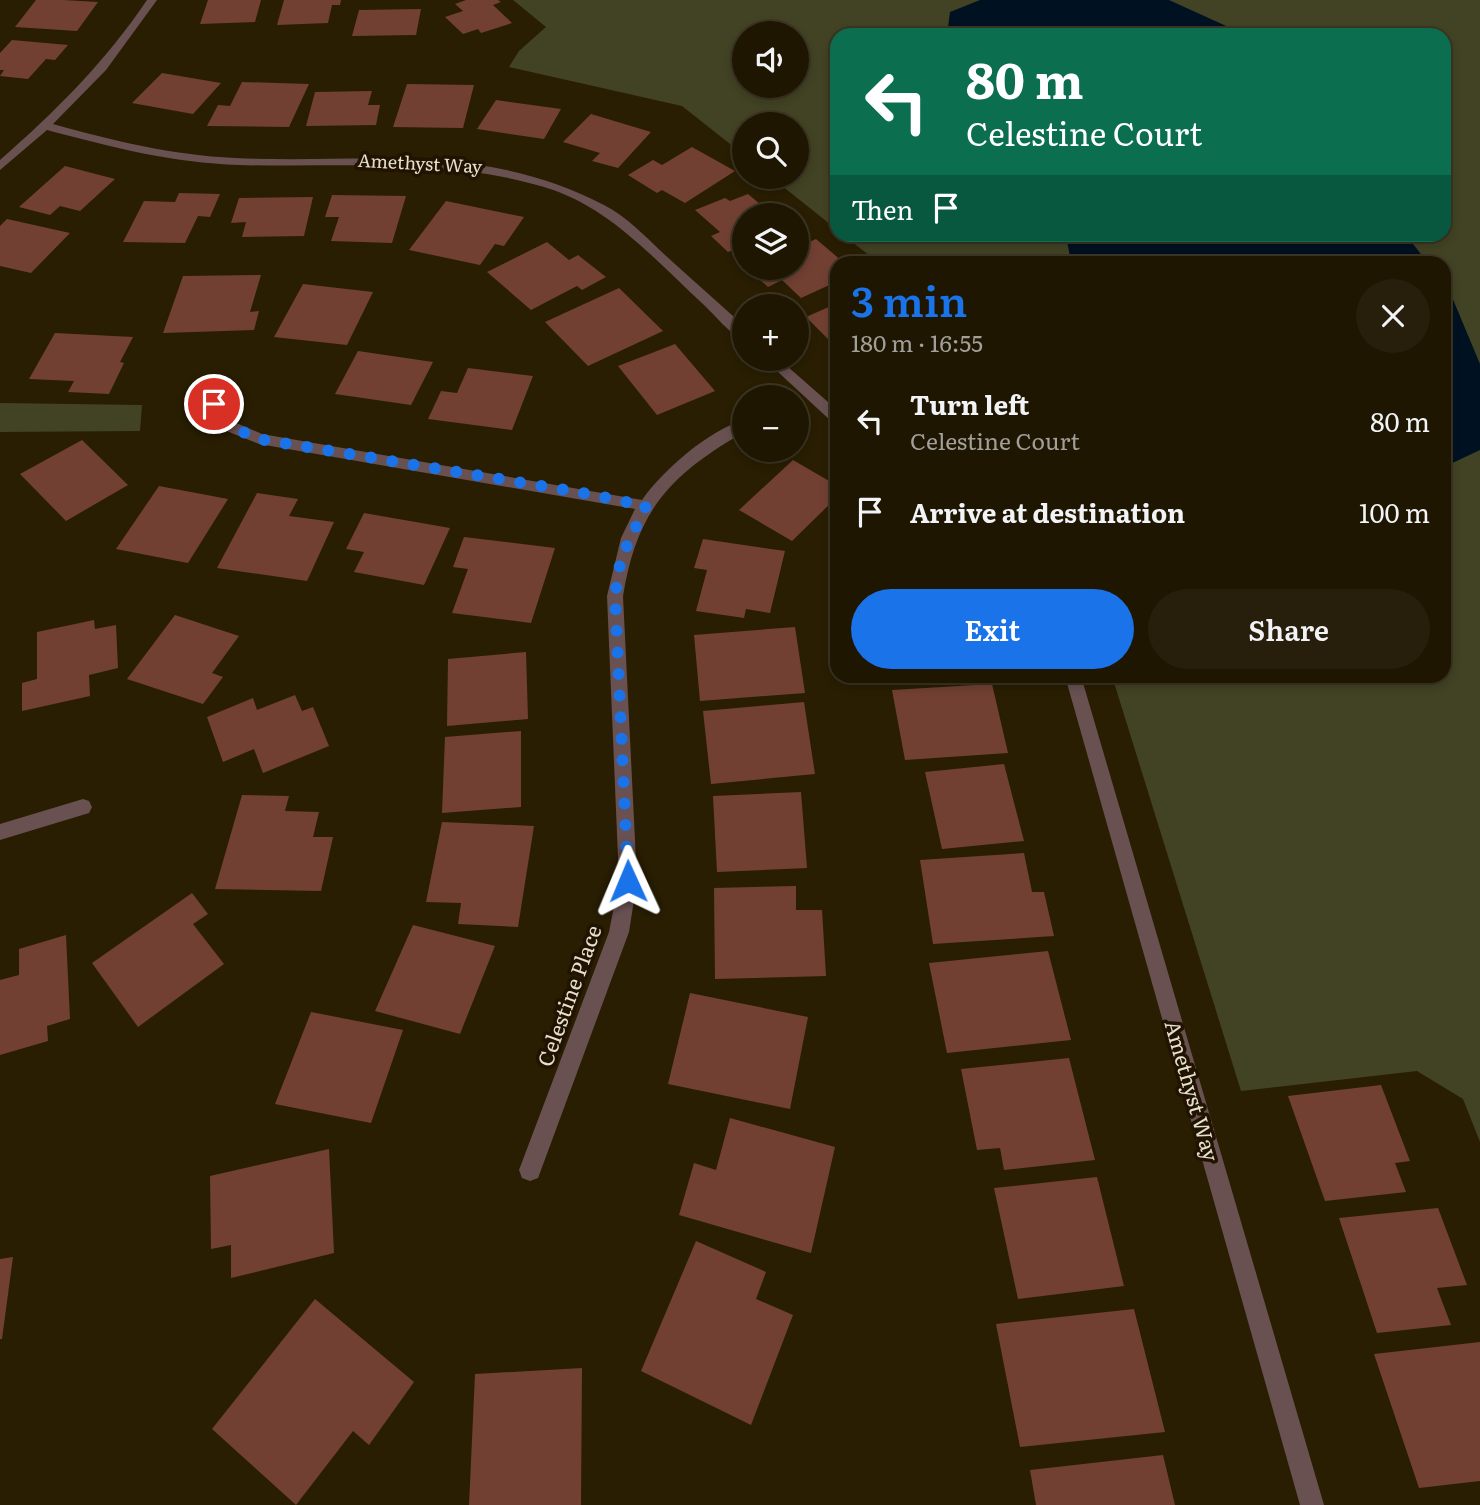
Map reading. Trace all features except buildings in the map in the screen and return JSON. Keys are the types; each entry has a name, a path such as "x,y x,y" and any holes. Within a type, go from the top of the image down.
{"street":[{"path":"0,166 46,127 101,70 152,0"},
{"name":"Amethyst Way","path":"46,127 127,148 186,158 426,161 476,165 527,177 580,197 620,221 732,323"},
{"path":"782,371 794,385"},
{"path":"809,399 830,413"},
{"path":"214,404 229,426 259,439 578,492 646,506"},
{"name":"Celestine Place","path":"530,1170 605,974 619,932 628,881 615,596 621,558 646,506 659,487 692,455 732,432"},
{"name":"Amethyst Way","path":"1075,683 1312,1505"},
{"path":"0,832 83,807"}],"green space":[{"path":"513,0 1480,0 1480,1142 1463,1099 1417,1071 1241,1091 1114,683 1451,683 1451,256 870,256 852,242 1451,242 1451,28 830,28 830,224 809,207 809,203 804,203 786,189 809,189 809,112 732,112 732,146 682,106 509,67 519,51 546,27"},
{"path":"0,403 142,405 140,431 0,432"}],"water":[{"path":"980,0 1169,0 1231,28 948,28 950,12"},
{"path":"1067,242 1411,242 1422,256 1070,256"},
{"path":"1451,296 1480,364 1480,450 1451,464"}],"route":[{"path":"214,404 229,426 259,439 578,492 646,506 621,558 615,596 628,881"}]}
